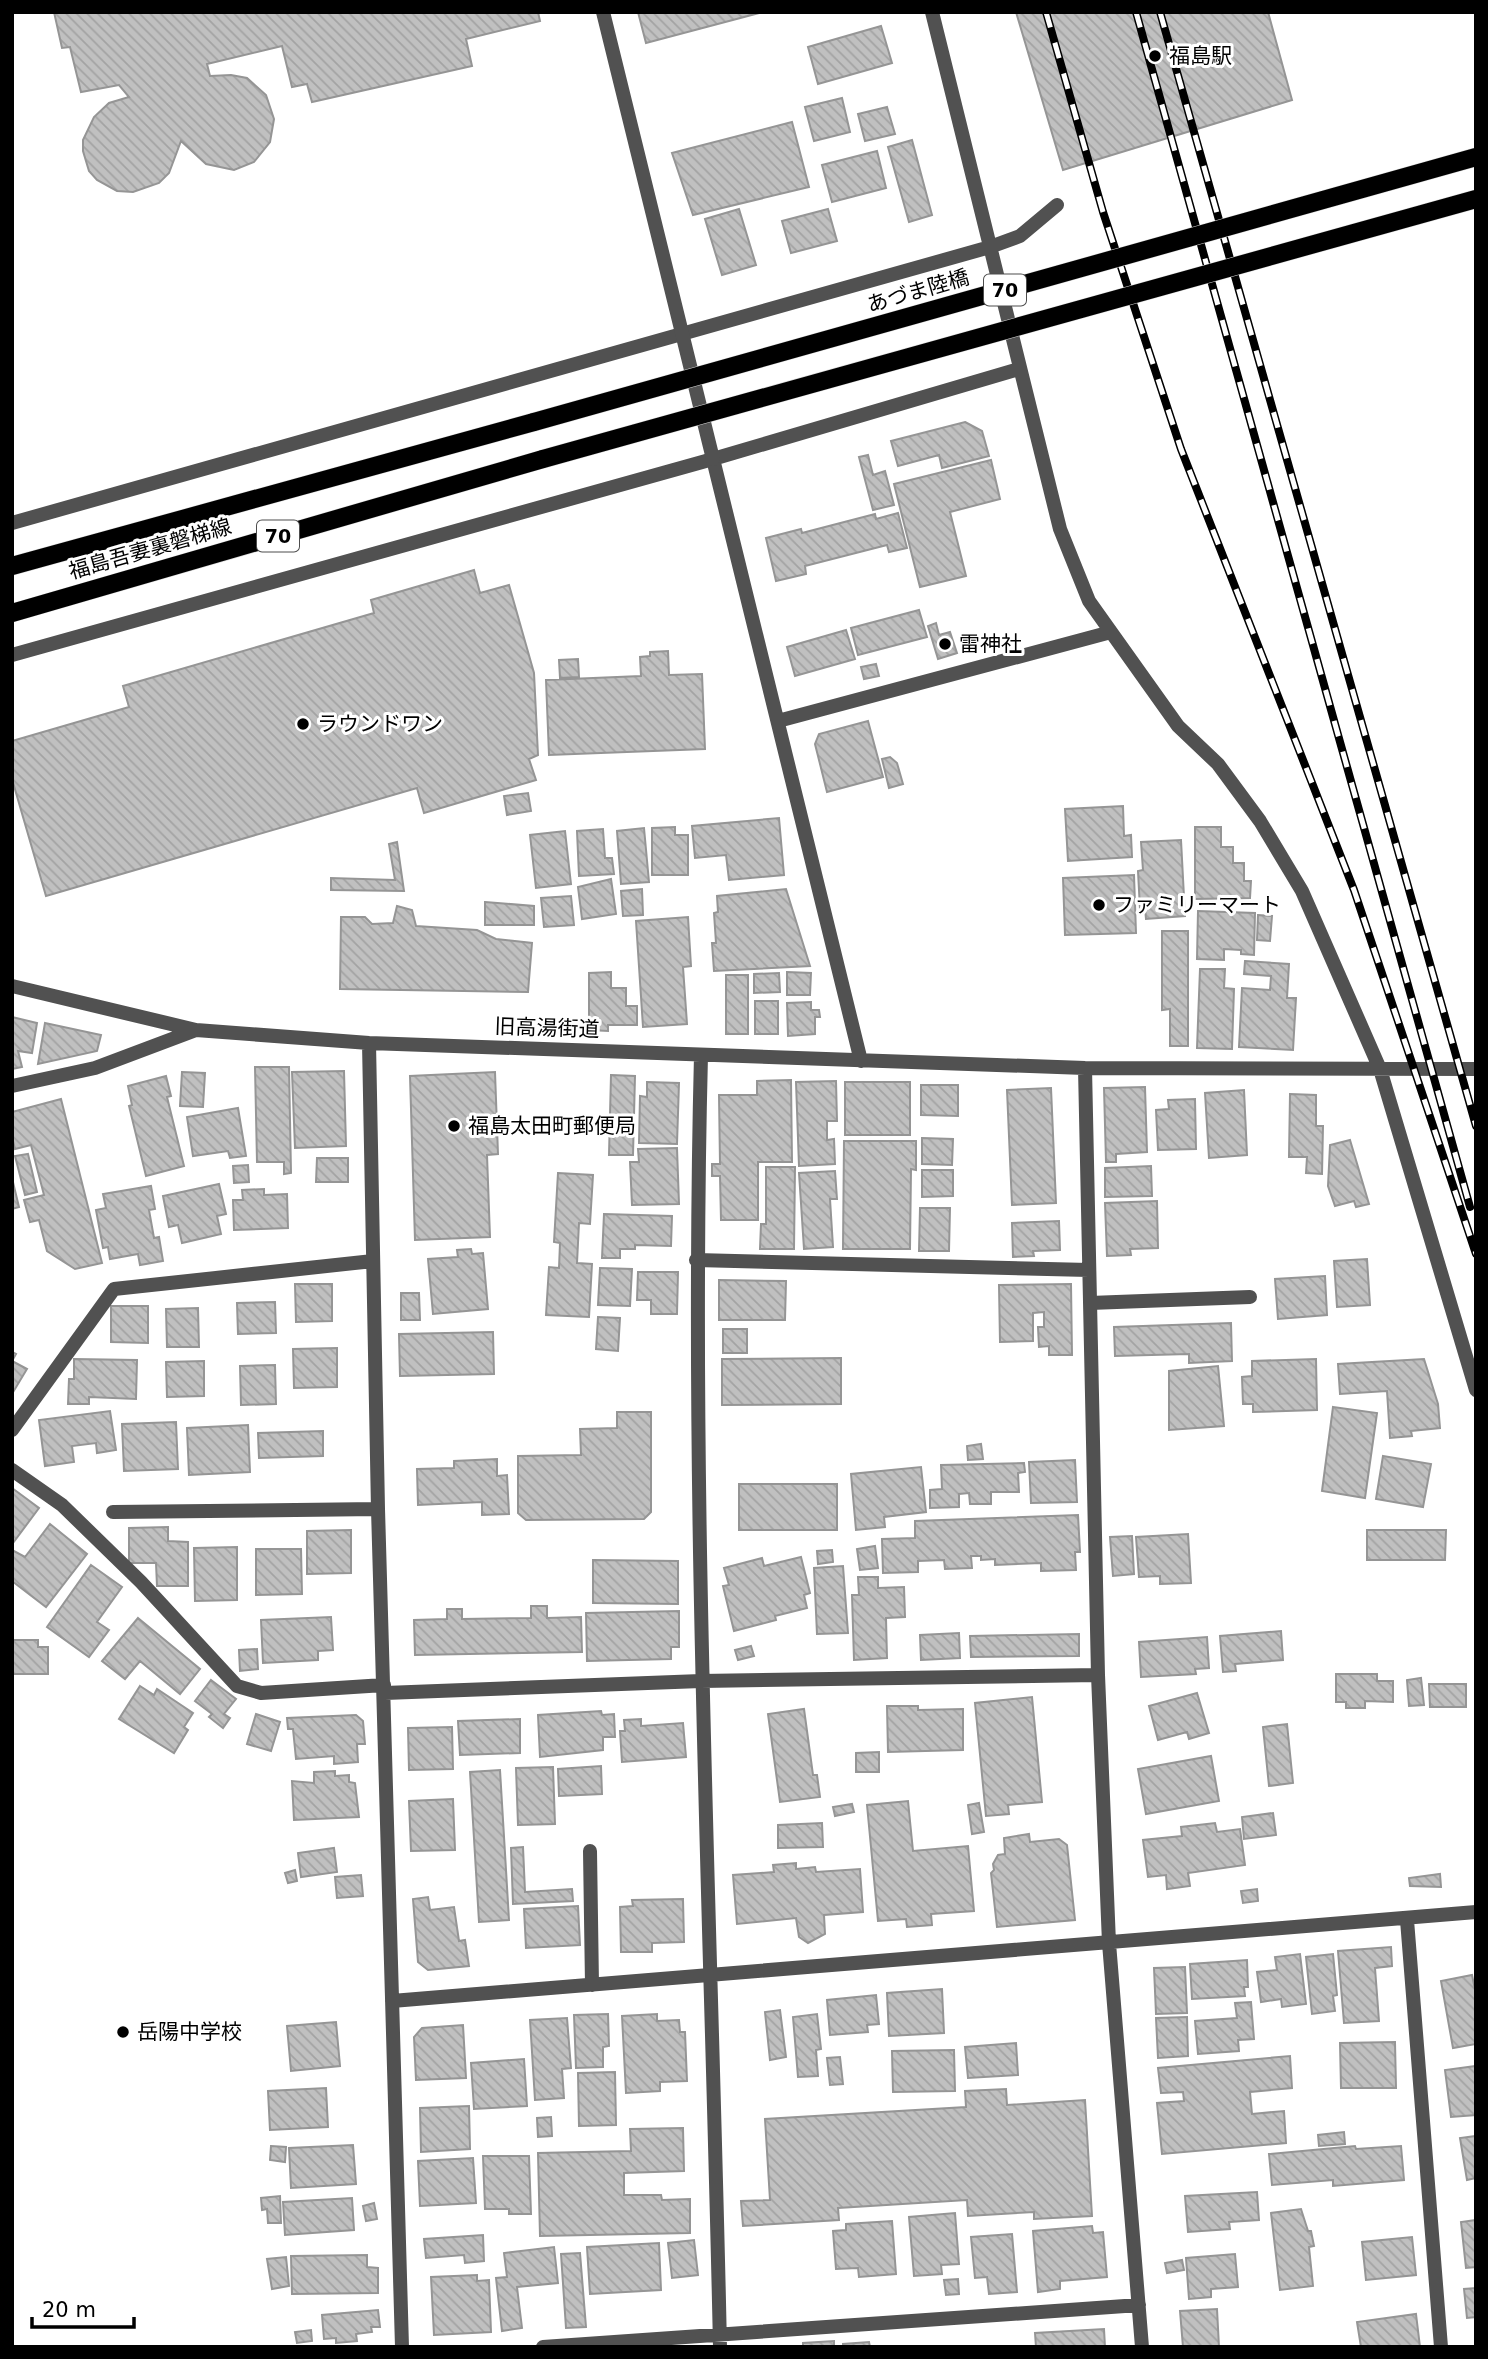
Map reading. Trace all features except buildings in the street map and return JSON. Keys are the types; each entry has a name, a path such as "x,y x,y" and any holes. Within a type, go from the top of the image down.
{"main road":[{"name":"あづま陸橋","path":"534,422 1476,157"},
{"name":"福島吾妻裏磐梯線","path":"12,613 543,458 1476,200"},
{"name":"福島吾妻裏磐梯線","path":"12,566 534,422"}],"street":[{"path":"603,12 861,1061"},
{"path":"932,12 1060,529 1089,601 1178,726 1218,764 1260,821 1303,891 1380,1069 1476,1390"},
{"path":"12,523 990,247 1020,236 1057,205"},
{"path":"12,655 713,460 1019,369"},
{"path":"778,721 1111,632"},
{"name":"旧高湯街道","path":"12,986 195,1030 369,1044 1085,1068 1476,1069"},
{"path":"12,1086 95,1068 195,1030"},
{"path":"369,1044 378,1509 402,2347"},
{"path":"701,1055 695,1260 701,1681 720,2340"},
{"path":"1085,1068 1098,1675 1109,1943 1142,2347"},
{"path":"695,1260 1089,1270"},
{"path":"12,1430 114,1289 373,1261"},
{"path":"1090,1303 1250,1297"},
{"path":"12,1470 62,1505 141,1582 237,1686 261,1693 701,1681 1098,1675"},
{"path":"113,1512 378,1509"},
{"path":"590,1850 592,1985"},
{"path":"392,2001 1476,1913"},
{"path":"1407,1920 1441,2347"},
{"path":"543,2347 720,2340 1139,2305"}],"railway":[{"path":"1046,12 1103,212 1181,449 1354,890 1476,1254"},
{"path":"1136,12 1470,1207"},
{"path":"1160,12 1476,1126"}],"place":[{"name":"福島駅","path":"1155,56"},
{"name":"雷神社","path":"945,644"},
{"name":"ラウンドワン","path":"303,724"},
{"name":"ファミリーマート","path":"1099,905"},
{"name":"福島太田町郵便局","path":"454,1126"},
{"name":"岳陽中学校","path":"123,2032"}]}
